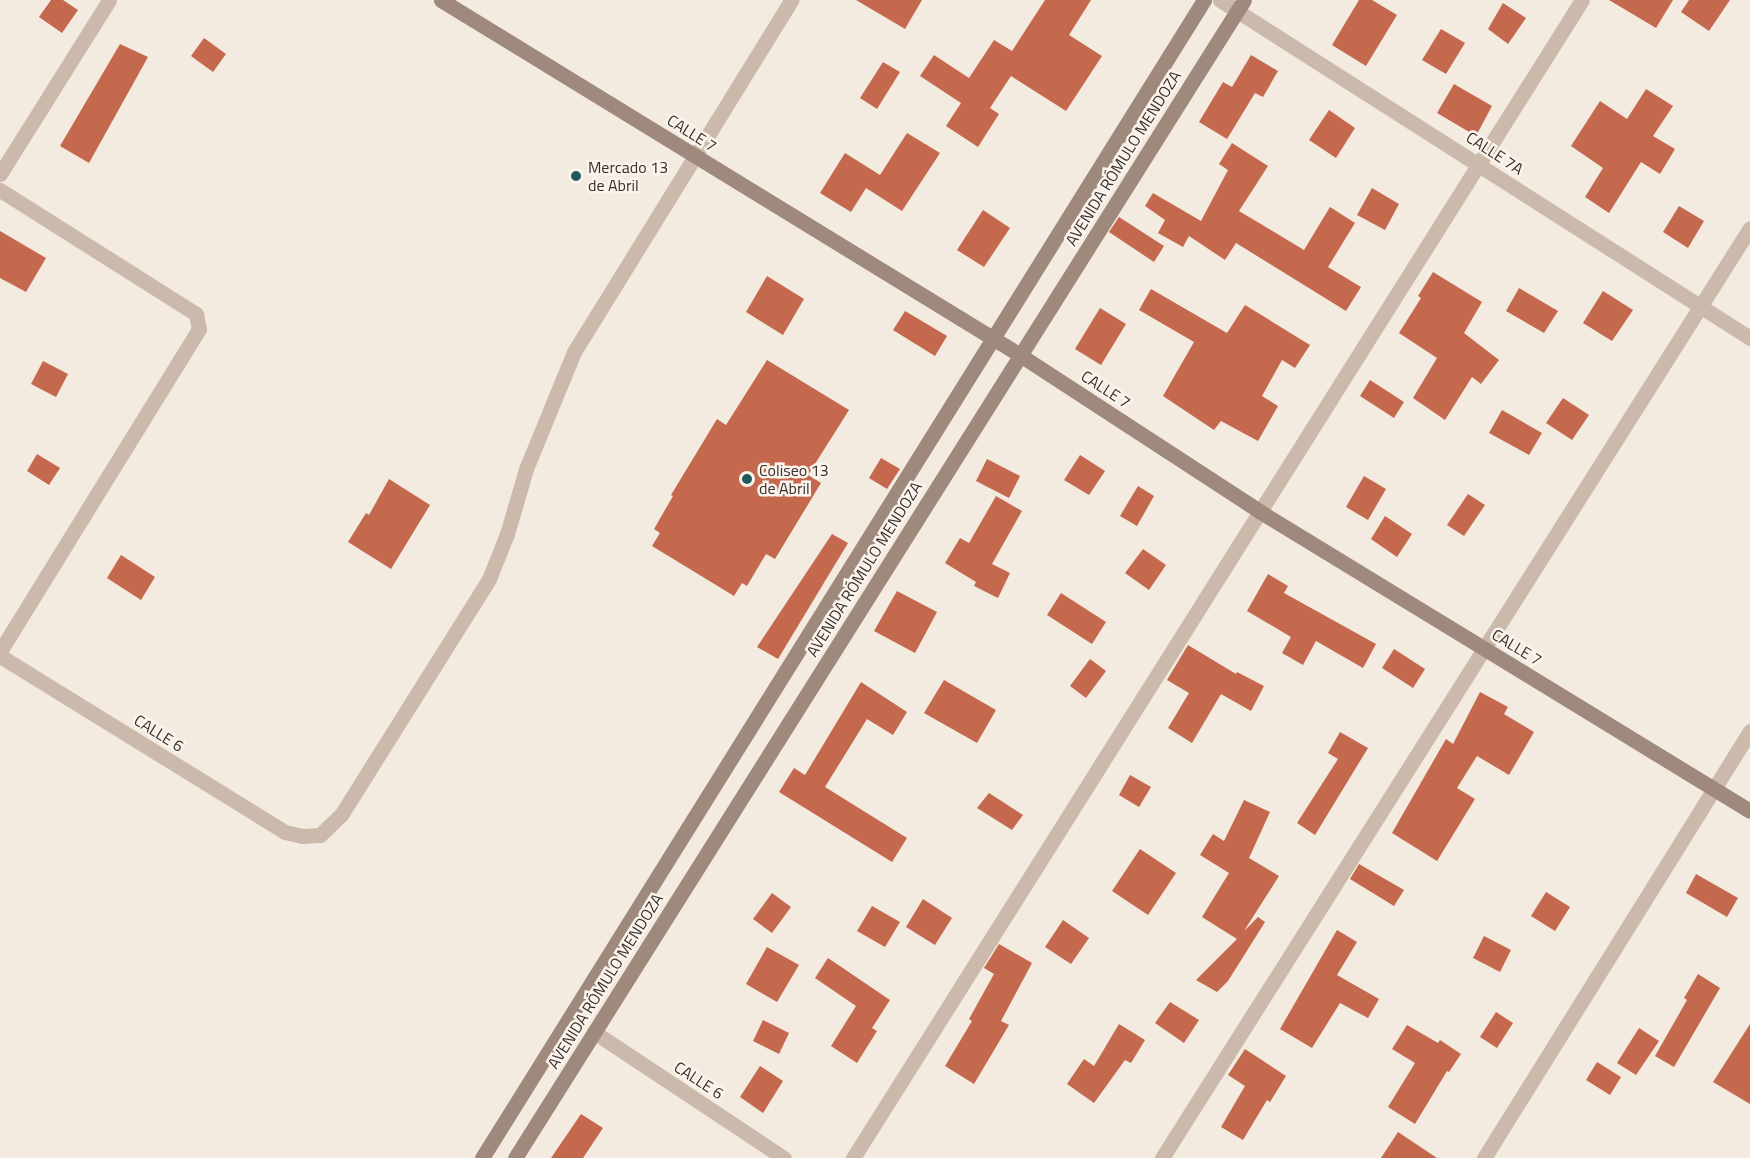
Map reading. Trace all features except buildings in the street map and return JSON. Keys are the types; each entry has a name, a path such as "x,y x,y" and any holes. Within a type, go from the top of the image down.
{"street":[{"path":"0,174 109,0"},
{"name":"CALLE 7","path":"441,0 1020,355 1259,511 1750,811"},
{"path":"695,156 791,0"},
{"name":"AVENIDA RÓMULO MENDOZA","path":"482,1158 1204,0"},
{"name":"CALLE 7A","path":"1220,0 1241,5 1478,163 1750,338"},
{"path":"853,1158 1582,0"},
{"name":"AVENIDA RÓMULO MENDOZA","path":"515,1158 1241,5"},
{"name":"CALLE 6","path":"0,656 285,831 302,836 320,835 341,815 489,579 507,534 526,469 574,352 695,156"},
{"path":"0,190 196,314 199,328 0,651"},
{"path":"1162,1158 1750,228"},
{"path":"1484,1158 1750,731"},
{"name":"CALLE 6","path":"594,1032 784,1158"}],"place":[{"name":"Mercado 13 de Abril","path":"576,176"},
{"name":"Coliseo 13 de Abril","path":"747,479"}]}
